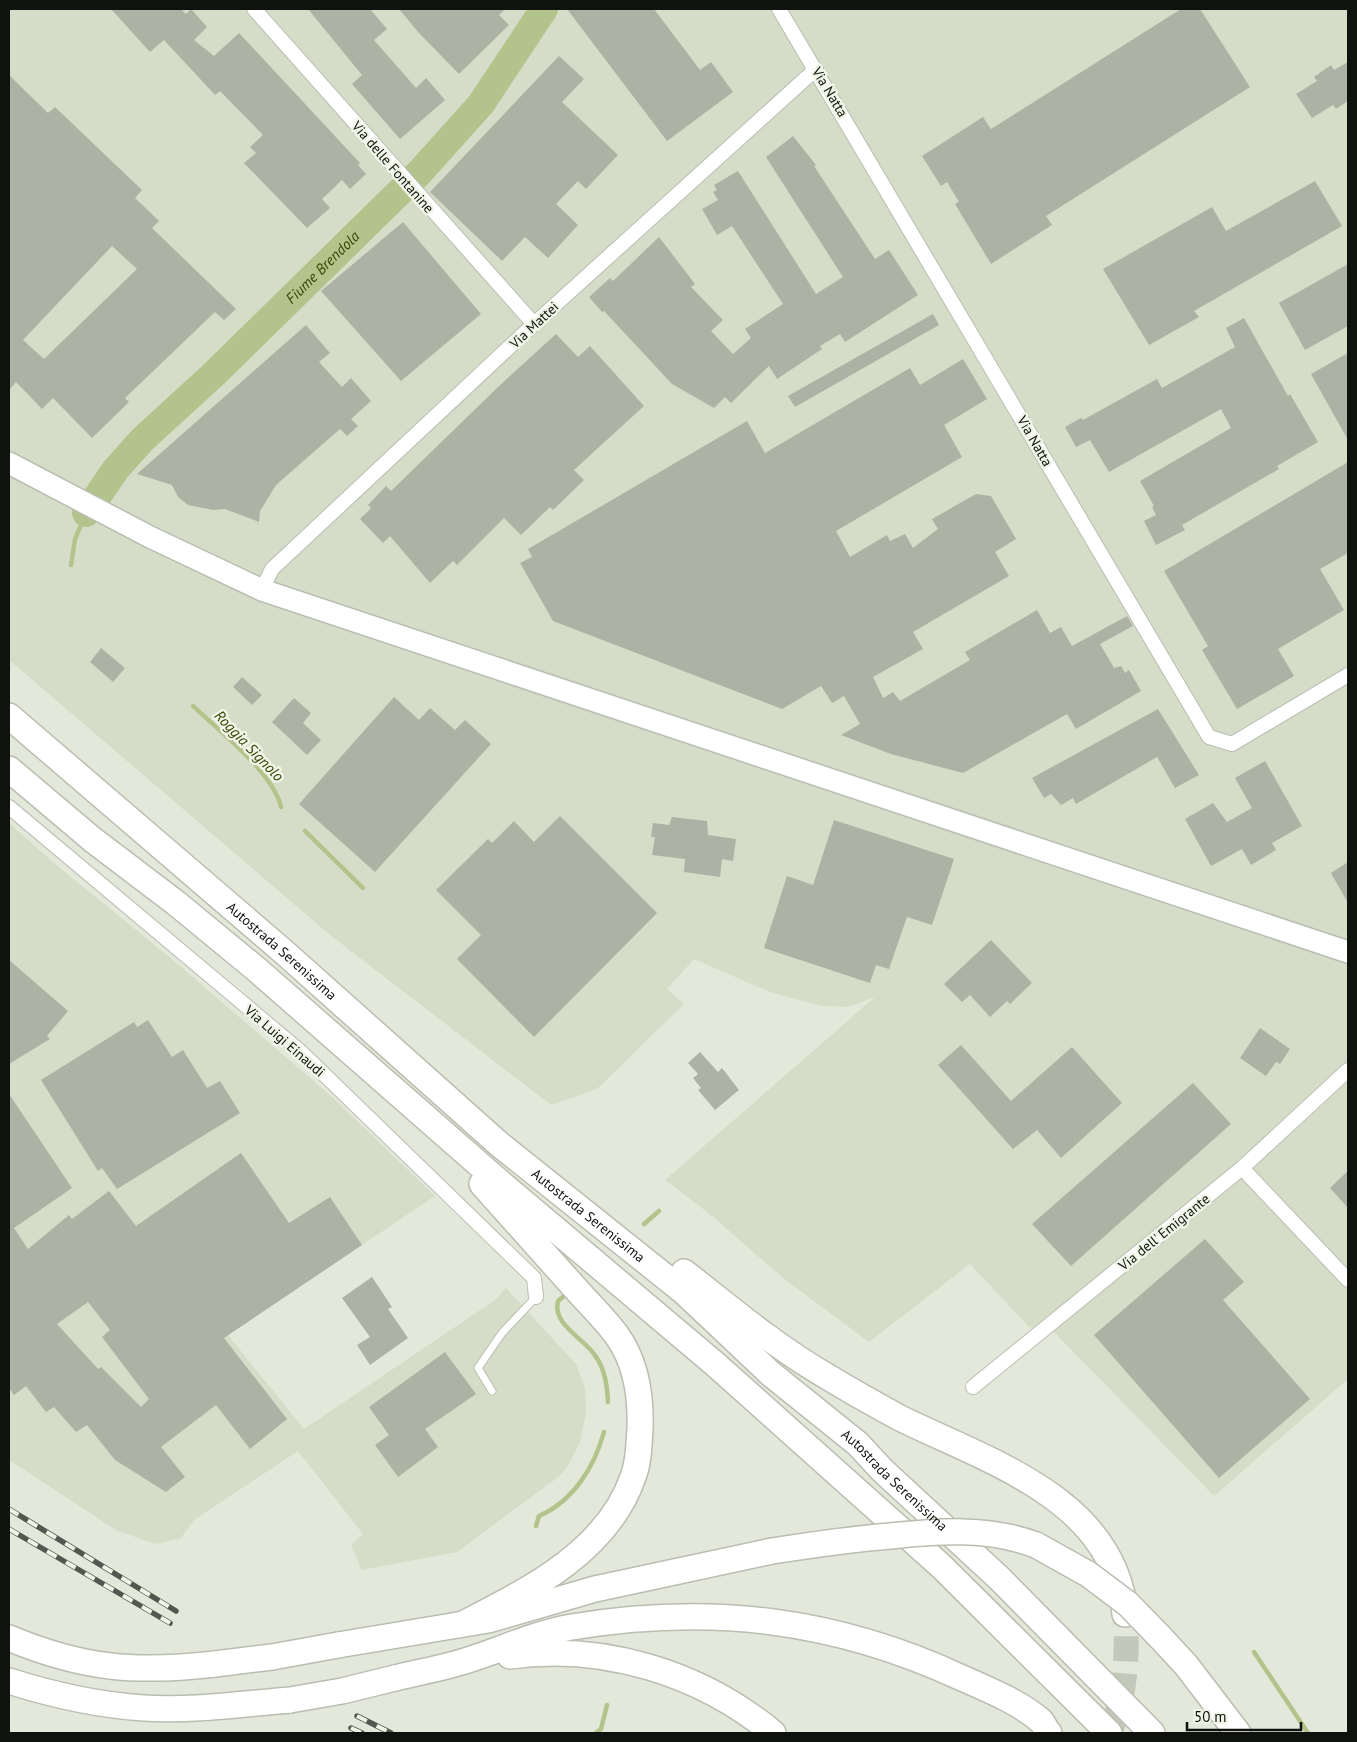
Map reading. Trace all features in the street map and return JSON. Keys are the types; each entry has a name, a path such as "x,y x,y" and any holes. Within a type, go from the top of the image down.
{"highway":[{"name":"Autostrada Serenissima","path":"9,716 299,966 498,1144 683,1291 771,1374 858,1444 882,1470 1000,1578 1152,1733"},
{"path":"9,769 93,840 176,903 255,968 562,1236 708,1357 914,1541 1109,1733"},
{"path":"466,1114 550,1164 765,1337 795,1358 900,1418 1021,1476 1055,1498 1082,1522 1105,1553 1121,1590 1126,1619"},
{"path":"432,1124 489,1192 618,1338 634,1375 641,1409 639,1448 634,1475 623,1502 611,1520 593,1540 548,1577 463,1624"},
{"path":"9,1638 54,1656 106,1666 154,1669 215,1664 272,1657 488,1620 604,1587 772,1551 847,1539 958,1531 1014,1537 1036,1545 1088,1574 1128,1604 1160,1637 1186,1665 1238,1733"},
{"path":"466,1661 510,1644 546,1634 616,1622 694,1616 777,1622 852,1636 943,1668 983,1687 1024,1710 1042,1722 1050,1733"},
{"path":"9,1681 49,1694 145,1708 241,1705 290,1700 342,1691 466,1661 546,1652 597,1656 662,1671 702,1688 742,1710 773,1733"}],"main road":[{"path":"9,463 65,493 262,590 1346,950"}],"street":[{"name":"Via delle Fontanine","path":"254,9 534,324"},
{"name":"Via Natta","path":"779,9 1209,737 1232,744 1348,675"},
{"name":"Via Mattei","path":"262,590 272,569 534,324 816,69"},
{"name":"Via Luigi Einaudi","path":"9,807 301,1052 534,1278 536,1296"},
{"name":"Via dell' Emigrante","path":"973,1387 1242,1168 1348,1070"},
{"path":"1242,1168 1348,1280"}],"lane":[{"path":"492,1392 478,1368 502,1333 536,1296"}],"shaded area":[{"path":"9,9 1348,9 1348,1379 1214,1496 1055,1333 1029,1327 970,1264 869,1342 783,1278 711,1215 665,1180 875,997 848,1007 821,1006 770,992 694,959 667,989 684,1004 597,1089 551,1105 330,935 9,660"},
{"path":"9,823 331,1096 435,1196 228,1335 304,1429 495,1300 506,1288 576,1364 585,1388 586,1413 580,1442 569,1464 561,1475 457,1552 362,1570 351,1545 363,1534 298,1451 194,1520 181,1538 155,1544 116,1530 9,1460"}],"building":[{"path":"111,9 181,9 186,14 191,9 207,27 194,40 214,56 239,33 360,163 358,165 366,174 350,189 342,180 322,199 330,208 307,228 244,163 256,153 250,147 263,135 220,91 215,95 164,40 150,52"},
{"path":"308,9 370,9 387,29 374,40 416,88 426,78 445,100 400,139 352,84 362,75"},
{"path":"399,9 505,9 499,15 509,25 459,74 419,33"},
{"path":"567,9 654,9 700,70 711,62 733,92 667,141"},
{"path":"1181,9 1200,9 1250,87 1046,216 1052,225 991,264 955,204 959,202 947,182 941,186 922,156 983,117 991,129"},
{"path":"559,56 584,79 562,102 618,155 586,189 578,181 556,204 578,225 548,258 525,237 502,261 430,192"},
{"path":"1348,62 1348,101 1336,109 1333,105 1312,118 1296,94 1317,81 1314,77 1331,65 1334,70"},
{"path":"9,75 48,113 55,107 142,190 135,198 159,221 152,228 236,309 224,320 215,312 125,398 129,402 92,438 53,398 42,409 16,382 9,390","holes":["112,246 137,269 44,359 23,340"]},
{"path":"793,136 816,165 814,166 875,259 889,250 918,295 845,342 840,334 820,346 822,349 777,379 769,366 731,403 725,397 714,408 672,384 589,297 610,278 613,281 659,237 695,284 691,287 723,320 711,331 733,354 751,338 745,329 783,304 732,226 717,235 702,209 718,200 713,192 717,190 714,185 738,171 816,294 843,277 766,157"},
{"path":"1315,181 1342,226 1194,311 1199,317 1149,345 1103,269 1212,207 1226,231"},
{"path":"403,222 481,314 401,381 321,291"},
{"path":"1348,264 1348,326 1305,350 1279,303"},
{"path":"933,314 939,325 795,407 788,396"},
{"path":"1244,318 1288,396 1290,394 1318,442 1277,466 1279,469 1182,525 1185,530 1156,545 1144,521 1156,515 1152,507 1154,506 1140,481 1231,428 1221,409 1109,472 1090,440 1076,447 1065,427 1081,418 1083,420 1157,379 1162,388 1235,347 1226,328"},
{"path":"306,325 330,353 319,362 342,387 351,378 371,401 351,419 358,426 347,436 340,429 276,485 260,511 259,522 225,509 213,510 188,505 178,497 172,485 137,474"},
{"path":"556,334 578,357 590,346 644,406 574,470 584,480 553,510 550,507 521,535 504,518 457,565 453,561 430,583 390,536 383,543 360,519 371,508 368,505 386,486 391,491 498,387"},
{"path":"1348,353 1348,440 1311,374"},
{"path":"963,359 987,399 944,425 962,457 836,531 850,557 887,535 890,541 905,534 913,548 938,529 932,519 976,494 991,496 1016,539 995,552 1009,576 913,632 923,649 873,677 883,698 893,692 900,701 970,660 965,652 1037,610 1050,633 1061,627 1072,646 1127,616 1133,626 1100,644 1114,668 1121,666 1125,673 1129,670 1141,691 1076,729 1067,714 963,773 891,754 841,735 860,724 844,696 832,703 821,686 782,709 553,621 520,563 532,557 528,549 747,421 765,453 910,368 920,385"},
{"path":"1348,462 1348,553 1320,569 1344,610 1278,649 1294,676 1237,709 1202,650 1208,646 1164,571"},
{"path":"101,648 125,668 113,682 90,662"},
{"path":"242,677 262,695 252,705 233,687"},
{"path":"394,697 419,720 430,708 455,730 465,720 491,744 375,872 299,804"},
{"path":"294,698 311,713 303,723 321,740 307,755 272,722"},
{"path":"1158,709 1199,775 1175,788 1157,757 1076,804 1073,798 1061,805 1051,794 1044,798 1032,778"},
{"path":"1265,761 1302,826 1272,843 1276,850 1251,865 1242,849 1211,866 1185,819 1213,803 1227,822 1252,808 1235,778"},
{"path":"560,816 657,913 534,1037 457,959 481,935 436,890 488,839 492,843 514,821 534,842"},
{"path":"672,817 707,821 708,835 736,839 733,861 722,859 720,877 684,872 685,859 652,855 655,837 651,837 653,823 669,825"},
{"path":"834,820 954,859 932,925 907,917 889,969 876,965 870,983 764,948 787,876 813,885"},
{"path":"1348,862 1348,903 1331,873"},
{"path":"991,940 1032,983 1010,1004 1007,1001 990,1017 970,995 962,1002 944,984"},
{"path":"9,960 68,1011 47,1036 50,1039 9,1064"},
{"path":"148,1020 172,1057 183,1050 207,1088 220,1081 240,1113 117,1189 102,1168 98,1171 41,1080 134,1022 137,1027"},
{"path":"1260,1028 1290,1049 1280,1064 1276,1062 1266,1076 1240,1058"},
{"path":"961,1045 1011,1101 1072,1047 1122,1103 1061,1158 1037,1130 1013,1149 938,1065"},
{"path":"700,1052 718,1072 722,1068 739,1090 715,1110 698,1090 701,1088 693,1078 698,1074 688,1063"},
{"path":"1193,1083 1231,1124 1071,1266 1032,1224"},
{"path":"9,1094 72,1188 14,1228 28,1249 69,1215 72,1219 109,1191 136,1226 241,1153 289,1223 330,1197 362,1245 224,1338 287,1419 250,1449 216,1405 161,1447 185,1477 166,1492 115,1460 87,1425 76,1432 54,1407 46,1412 26,1386 14,1395 9,1388","holes":["88,1302 110,1330 102,1337 149,1399 141,1407 101,1367 98,1369 57,1324"]},
{"path":"1348,1171 1348,1208 1330,1188"},
{"path":"1205,1239 1244,1282 1223,1300 1310,1399 1219,1478 1094,1335"},
{"path":"372,1277 392,1307 388,1309 408,1338 370,1365 357,1345 370,1337 342,1298"},
{"path":"445,1352 476,1394 425,1429 438,1447 398,1477 375,1445 389,1435 369,1407"}],"waterway":[{"name":"Fiume Brendola","path":"86,513 116,469 143,439 213,375 420,172 481,104 544,9"},
{"name":"Roggia Signolo","path":"71,565 75,539 86,513"},
{"name":"Roggia Signolo","path":"193,706 256,766 268,780 281,807"},
{"name":"Roggia Signolo","path":"305,831 363,888"},
{"path":"644,1224 659,1211"},
{"path":"564,1296 558,1301 557,1309 560,1317 564,1324 598,1359 605,1377 608,1402"},
{"path":"536,1526 539,1516 562,1502 580,1482 594,1458 604,1432"},
{"name":"Roggia Signolo","path":"1254,1652 1308,1733"},
{"path":"596,1733 601,1729 607,1705"}],"tunnel":[{"path":"1109,1733 1115,1720 1122,1692 1126,1663 1126,1619"}],"railway":[{"path":"9,1509 176,1611"},
{"path":"9,1529 170,1623"},
{"path":"357,1716 391,1733"},
{"path":"351,1728 362,1733"}]}
